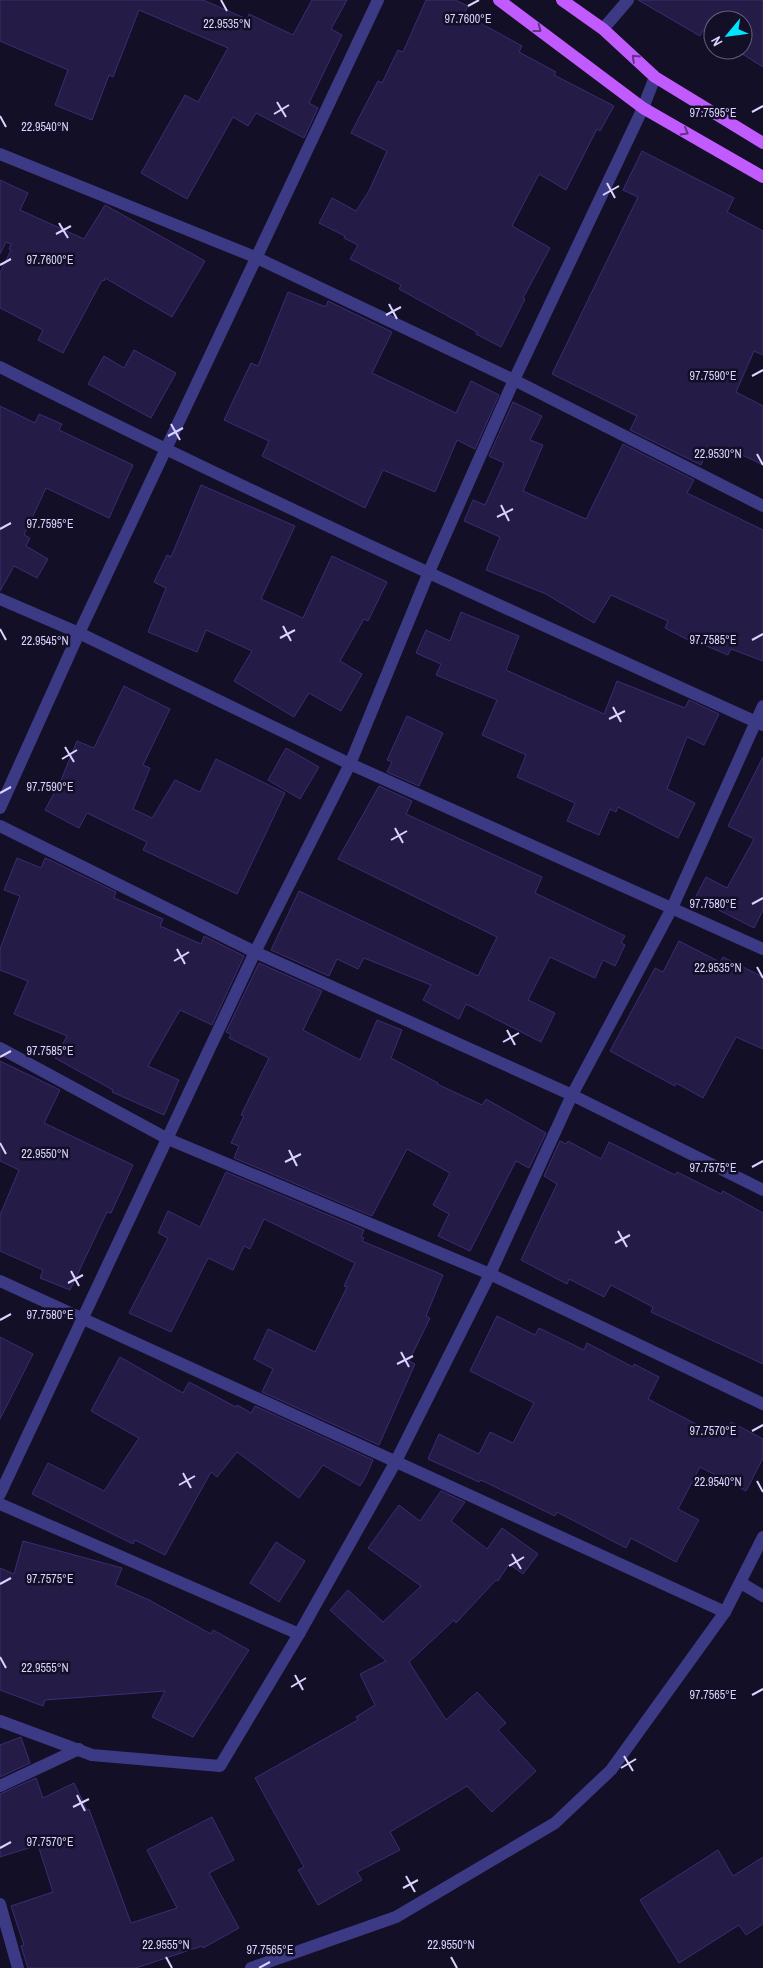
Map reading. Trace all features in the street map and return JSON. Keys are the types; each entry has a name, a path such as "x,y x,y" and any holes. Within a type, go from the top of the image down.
{"main road":[{"path":"499,0 643,108 763,177"},
{"path":"562,0 603,29 655,77 763,143"}],"street":[{"path":"0,808 78,633 165,451 254,257 378,0"},
{"path":"603,29 628,0"},
{"path":"0,1494 256,952 350,764 428,574 514,380 643,108 655,77"},
{"path":"0,154 254,257 514,380 763,506"},
{"path":"0,367 165,451 428,574 759,724"},
{"path":"0,599 78,633 350,764 763,949"},
{"path":"0,1721 92,1755 220,1766 298,1634 395,1462 490,1274 572,1095 672,908 759,724 763,706"},
{"path":"0,826 256,952 572,1095 763,1190"},
{"path":"0,1048 168,1139 490,1274 763,1404"},
{"path":"0,1281 81,1320 726,1612"},
{"path":"0,1504 298,1634"},
{"path":"251,1968 396,1917 555,1823 611,1770 726,1612 763,1537"},
{"path":"740,1583 763,1596"},
{"path":"0,1786 79,1750"},
{"path":"0,1904 18,1968"}],"building":[{"path":"0,0 203,0 247,19 249,14 293,35 312,0 347,0 331,29 342,35 309,103 318,108 304,138 256,113 248,126 233,117 187,199 141,173 185,95 198,102 228,48 139,10 113,77 109,75 92,120 55,105 68,70 0,41"},
{"path":"426,0 455,0 468,6 464,14 522,46 519,52 556,72 554,75 614,106 600,131 597,129 566,190 539,174 512,226 550,248 523,298 525,299 501,347 399,289 401,285 350,259 358,245 319,223 332,198 356,211 369,191 387,151 351,133 378,81 382,83 398,50 403,52"},
{"path":"638,0 763,0 763,67 752,60 753,10 703,10 703,30 700,36"},
{"path":"642,151 734,198 727,212 763,231 763,355 754,351 736,392 763,406 763,465 730,449 725,458 708,449 701,465 630,430 637,416 552,374 638,197 623,190"},
{"path":"0,180 28,193 20,210 84,239 105,205 205,261 172,317 105,278 104,281 102,280 63,353 38,340 43,330 0,308 0,273 11,250 9,249 11,244 6,242 0,254"},
{"path":"288,292 326,307 328,301 392,332 372,373 456,413 471,381 499,395 475,449 457,440 435,492 383,470 365,508 262,456 269,441 224,420 251,363 258,366"},
{"path":"134,350 176,373 151,418 88,384 104,356 124,368"},
{"path":"513,402 542,416 530,440 543,445 523,491 586,519 623,444 694,480 687,493 763,530 763,661 731,649 728,655 697,642 696,644 665,628 668,621 611,595 594,623 546,594 486,570 500,537 464,521 473,500 485,505 504,463 489,456"},
{"path":"0,406 35,423 39,414 62,424 59,430 133,465 109,518 46,488 24,535 30,538 26,546 48,559 37,578 14,566 0,591"},
{"path":"201,485 295,526 261,599 303,618 332,556 387,582 368,621 364,619 340,661 362,674 341,711 309,693 294,717 234,681 252,651 206,630 197,652 148,632 166,588 154,582 167,555 171,557"},
{"path":"461,612 519,636 506,670 604,714 617,681 685,708 689,700 719,714 704,745 687,737 667,789 695,803 678,838 618,807 616,812 610,809 599,835 567,821 575,803 517,777 526,755 482,735 497,700 436,675 441,664 416,653 426,630 450,641"},
{"path":"124,686 170,709 143,765 150,768 133,809 152,818 175,780 200,792 216,759 285,793 237,894 143,850 147,842 87,813 79,828 45,810 61,780 77,741 94,748"},
{"path":"407,716 443,733 419,786 387,772 392,762 387,760"},
{"path":"286,748 319,767 300,799 268,780"},
{"path":"763,757 763,910 754,928 695,898 706,877 727,888 754,839 728,826"},
{"path":"379,786 412,801 406,814 542,877 535,893 625,936 621,943 625,945 615,966 603,960 595,978 550,957 528,1000 555,1013 541,1042 466,1004 459,1019 423,1000 431,985 364,958 358,969 337,959 329,976 271,950 299,891 478,976 497,937 338,859"},
{"path":"17,858 41,868 45,858 50,860 116,892 114,898 163,919 160,926 201,944 204,936 244,956 212,1025 180,1010 148,1066 179,1080 164,1115 112,1092 113,1090 55,1058 67,1036 14,1014 28,981 0,970 0,949 20,896 4,890"},
{"path":"679,941 720,962 723,957 763,977 763,1049 736,1037 703,1098 676,1083 675,1086 610,1051 655,968 663,972"},
{"path":"259,963 322,991 303,1030 360,1060 377,1020 402,1030 391,1058 437,1084 482,1105 486,1099 546,1133 529,1168 516,1161 470,1251 438,1236 449,1214 433,1205 450,1173 407,1149 372,1216 234,1158 239,1146 231,1143 244,1116 241,1115 269,1058 229,1038 231,1034 226,1032"},
{"path":"0,1061 60,1090 44,1123 133,1165 111,1213 107,1212 70,1290 40,1278 43,1270 0,1251 0,1215 19,1170 0,1161"},
{"path":"560,1141 566,1144 568,1141 601,1159 609,1142 675,1175 677,1172 721,1194 723,1191 763,1213 763,1364 651,1312 653,1307 611,1285 604,1297 569,1279 567,1284 521,1260 557,1184 544,1176"},
{"path":"226,1172 364,1230 361,1237 364,1238 362,1241 443,1275 426,1316 430,1318 409,1361 415,1364 379,1445 262,1392 273,1369 254,1359 268,1329 315,1352 347,1287 344,1286 355,1263 264,1219 250,1249 244,1246 233,1270 208,1258 171,1332 129,1313 168,1238 158,1233 168,1211 200,1227"},
{"path":"497,1316 535,1335 539,1328 584,1350 587,1343 633,1367 634,1364 659,1377 648,1399 723,1438 731,1422 763,1439 763,1458 746,1491 700,1467 678,1509 699,1520 676,1562 631,1538 626,1548 557,1512 555,1516 481,1480 479,1482 428,1459 439,1434 479,1454 490,1432 513,1443 534,1403 470,1371"},
{"path":"0,1337 33,1354 0,1419"},
{"path":"120,1357 183,1393 189,1382 236,1407 237,1405 251,1413 255,1406 373,1460 366,1476 360,1486 323,1465 299,1498 237,1452 217,1477 211,1472 165,1555 135,1540 133,1544 32,1494 48,1463 104,1491 139,1438 91,1411"},
{"path":"441,1491 465,1502 451,1521 487,1549 502,1528 538,1554 523,1574 509,1564 498,1581 496,1580 456,1623 454,1620 409,1662 446,1720 477,1692 506,1723 498,1730 536,1771 492,1812 467,1786 390,1832 400,1850 357,1872 362,1880 318,1905 298,1870 304,1867 255,1778 358,1720 356,1717 375,1705 360,1674 386,1661 330,1610 348,1590 383,1622 421,1586 368,1548 399,1505 420,1521"},
{"path":"23,1541 122,1568 115,1585 149,1600 211,1634 213,1630 249,1650 193,1737 152,1717 165,1691 45,1700 43,1706 0,1690 0,1568 14,1574"},
{"path":"276,1542 305,1561 279,1602 250,1583"},
{"path":"21,1737 30,1763 0,1777 0,1745"},
{"path":"36,1778 43,1798 74,1783 87,1810 89,1809 131,1923 177,1908 147,1850 212,1817 234,1860 209,1873 239,1928 203,1948 202,1946 136,1968 28,1968 21,1946 24,1945 11,1906 53,1892 38,1845 0,1857 0,1794"},
{"path":"718,1850 733,1876 763,1857 763,1924 746,1935 739,1925 679,1963 640,1900"}]}
